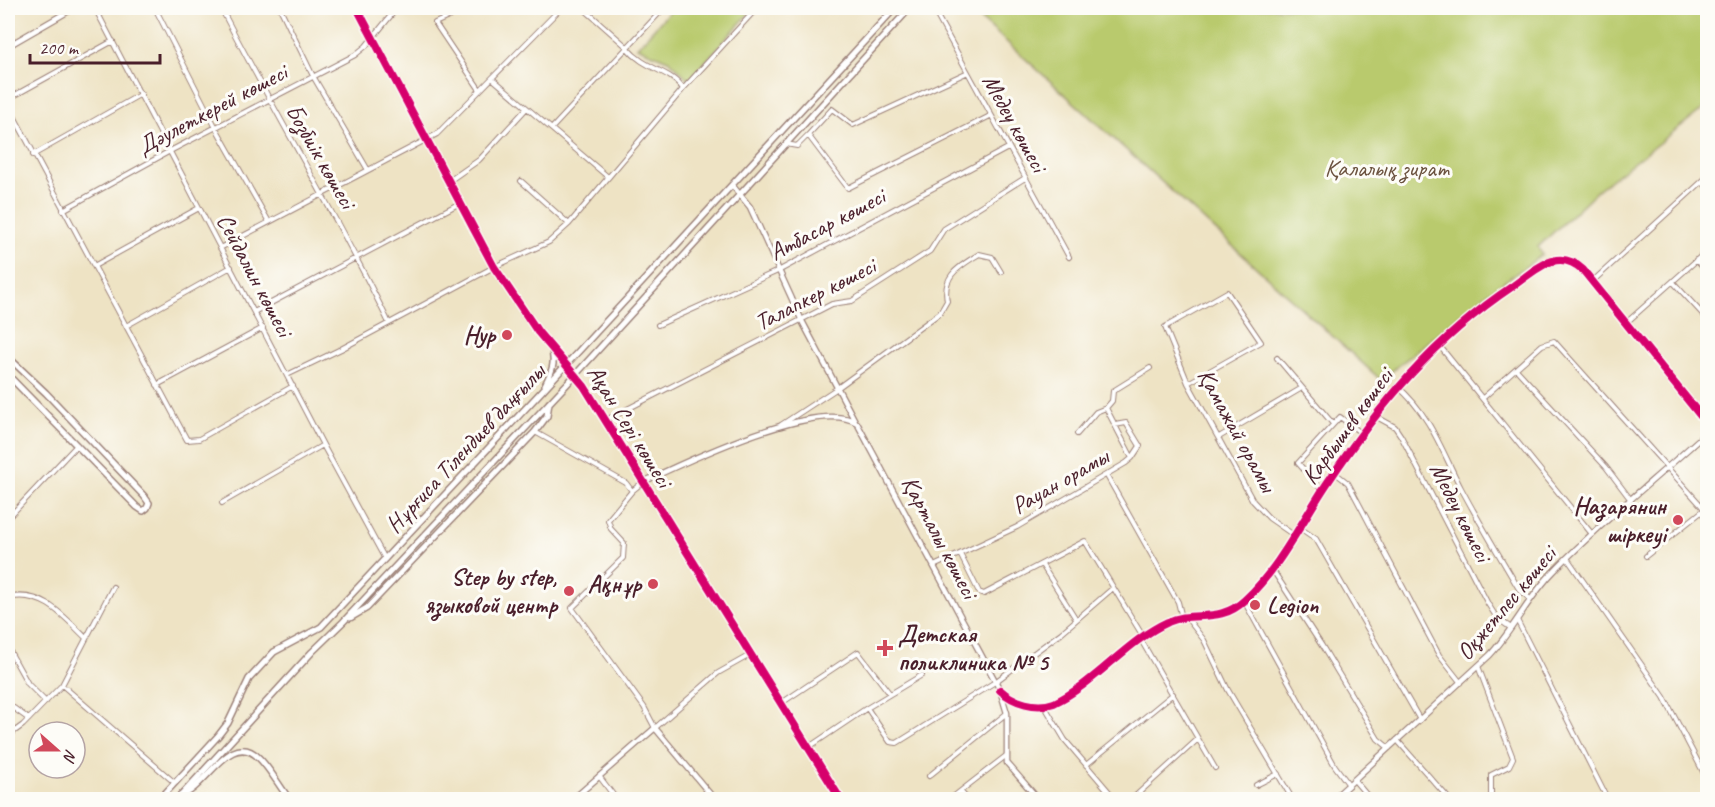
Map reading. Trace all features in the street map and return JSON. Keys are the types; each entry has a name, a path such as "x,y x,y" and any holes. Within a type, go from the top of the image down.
{"main road":[{"name":"Нұрғиса Тілендиев даңғылы","path":"159,800 228,723 249,679 255,672 280,647 321,627 895,8"},
{"name":"Нұрғиса Тілендиев даңғылы","path":"178,798 576,374 910,8"},
{"path":"541,392 554,368 555,358 551,347"},
{"path":"8,357 89,436 149,503 145,510 137,507 8,375"},
{"path":"343,622 367,608 535,432 547,416 549,403"},
{"path":"503,452 525,442"},
{"path":"431,510 437,514 439,520"},
{"path":"321,627 329,635"},
{"path":"178,798 190,794 224,757 242,749 249,750 260,759 290,800"}],"street":[{"path":"8,46 74,8"},
{"name":"Сейдалин көшесі","path":"95,8 286,375 385,559"},
{"path":"155,8 216,128 269,222"},
{"name":"Бозбиік көшесі","path":"221,8 268,100 357,257 389,323"},
{"path":"280,8 313,76 368,170"},
{"name":"Ақан Сері көшесі","path":"357,8 494,267 551,347 576,374 841,800"},
{"name":"Дәулеткерей көшесі","path":"63,210 170,151 355,55 366,46 397,8"},
{"path":"468,8 435,23 480,90"},
{"path":"220,248 438,134 561,8"},
{"path":"583,8 649,68 678,81 683,89"},
{"path":"553,127 664,8"},
{"path":"286,375 494,267 549,242 569,224 683,89 757,8"},
{"name":"Медеу көшесі","path":"928,8 936,14 966,73 1069,256"},
{"path":"8,99 112,41"},
{"path":"786,144 797,146 832,109 853,125 966,73"},
{"path":"493,79 526,109 553,127 608,177"},
{"path":"33,155 141,94"},
{"path":"8,105 187,440 199,439 293,386"},
{"path":"449,181 479,160 526,109"},
{"path":"808,135 848,188 990,116"},
{"name":"Атбасар көшесі","path":"658,325 780,270 1008,148"},
{"path":"1593,281 1707,176"},
{"name":"Талапкер көшесі","path":"604,421 832,304 852,301 930,251 944,229 1025,178"},
{"path":"521,181 569,224"},
{"path":"1702,182 1707,188"},
{"name":"Қарталы көшесі","path":"732,185 750,207 836,389 936,565 1000,690 1007,713 1007,754 1010,767 1039,800"},
{"path":"254,312 460,203"},
{"path":"94,266 199,208"},
{"path":"1627,322 1707,250"},
{"path":"780,426 836,389 940,313 947,301 944,288 962,265 979,254 992,257 1001,272"},
{"name":"Карбышев көшесі","path":"1044,705 1062,699 1142,639 1170,621 1222,614 1244,601 1272,569 1296,536 1334,472 1397,386 1438,344 1502,293 1553,260 1569,260 1593,281 1707,425"},
{"path":"1696,260 1707,273"},
{"path":"126,326 231,267"},
{"path":"1673,282 1707,320"},
{"name":"Қамажай орамы","path":"1188,383 1261,342 1227,292 1165,327 1188,383 1253,501 1269,518 1296,536"},
{"path":"157,385 263,328"},
{"path":"1483,398 1542,345 1554,341 1706,511 1646,556"},
{"path":"1438,344 1592,534"},
{"path":"1277,358 1333,424"},
{"name":"Рауан орамы","path":"936,565 1017,527 1107,476 1132,458 1106,408 1112,401 1113,391 1150,368"},
{"path":"1516,369 1606,467 1631,500"},
{"name":"Медеу көшесі","path":"1397,386 1413,400 1443,446 1461,487 1519,589 1530,599"},
{"path":"1218,437 1302,388"},
{"path":"1077,434 1096,412 1106,408"},
{"name":"Медеу көшесі","path":"1374,416 1395,427 1401,436 1488,604 1497,618 1512,628"},
{"path":"711,799 655,728 572,608 623,558 624,543 611,529 608,520 632,491 643,482 724,445 780,426 838,417 855,421"},
{"path":"1322,490 1298,463 1340,417 1361,433"},
{"path":"1114,425 1126,423 1140,446 1132,458"},
{"name":"Оқжетпес көшесі","path":"1332,800 1478,666 1512,628 1530,599 1567,558 1707,431"},
{"path":"535,432 626,483 632,491"},
{"path":"8,518 77,444"},
{"path":"222,503 323,445"},
{"path":"1334,472 1348,483 1439,655 1461,683"},
{"path":"1107,476 1178,602 1184,618 1204,640 1228,690 1293,800"},
{"path":"1300,528 1316,539 1420,720"},
{"path":"960,554 982,594 1085,542 1215,768"},
{"path":"1567,558 1664,697 1707,781"},
{"path":"1042,565 1076,619"},
{"path":"1272,569 1322,646 1377,739 1389,748"},
{"path":"8,736 29,719 62,685 113,587"},
{"path":"867,708 890,742 897,743 995,682 1049,643 1113,588"},
{"path":"8,593 12,597 43,599 86,638"},
{"path":"8,603 12,597"},
{"path":"1244,601 1335,766 1349,784"},
{"path":"1517,620 1608,800"},
{"path":"8,648 25,679 46,702"},
{"path":"780,704 858,652 890,694"},
{"path":"572,800 718,673 750,655"},
{"path":"1478,666 1513,758 1509,766 1491,775 1491,800"},
{"path":"809,747 922,675"},
{"path":"62,685 175,783"},
{"path":"1000,690 1016,700 1031,705 1044,705 1065,740 1116,800"},
{"path":"1086,765 1173,694"},
{"path":"8,704 29,719"},
{"path":"929,776 1007,713"},
{"path":"1131,800 1198,739"},
{"path":"1397,740 1450,800"},
{"path":"949,800 1007,754"},
{"path":"1256,785 1278,774"},
{"path":"599,776 617,800"},
{"path":"1354,780 1371,800"},
{"path":"961,792 968,800"}],"green space":[{"path":"673,8 754,8 689,80 670,61 637,47"},
{"name":"Қалалық зират","path":"969,8 1707,8 1707,106 1599,189 1538,247 1542,255 1484,296 1381,380"}],"cycle path":[{"path":"357,8 494,267 538,332 584,386 841,800"},
{"path":"1000,690 1026,704 1054,703 1084,685 1138,640 1168,622 1187,617 1216,615 1235,608 1258,587 1269,573 1348,453 1410,375 1433,351 1485,306 1530,273 1555,260 1573,263 1583,270 1708,425"}],"place":[{"name":"Нур","path":"507,335"},
{"name":"Назарянин шіркеуі","path":"1678,520"},
{"name":"Ақнұр","path":"653,584"},
{"name":"Step by step, языковой центр","path":"569,591"},
{"name":"Legion","path":"1255,605"},
{"name":"Детская поликлиника № 5","path":"885,648"}]}
